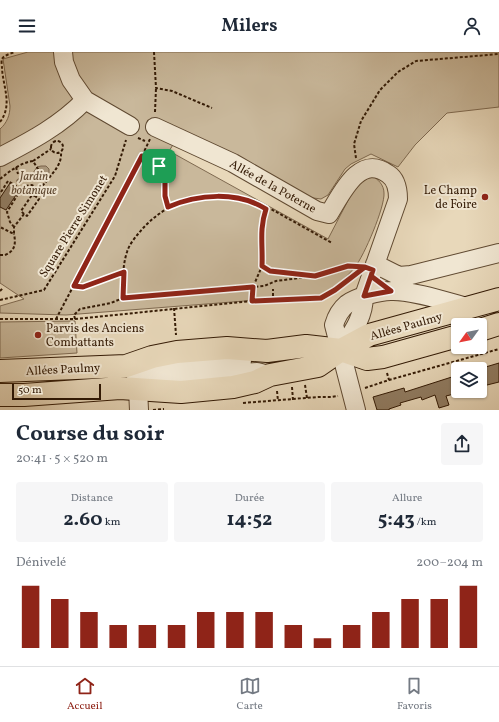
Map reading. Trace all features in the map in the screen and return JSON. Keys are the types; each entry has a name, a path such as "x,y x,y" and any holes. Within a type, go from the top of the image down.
{"main road":[{"name":"Allées Paulmy","path":"0,371 126,366 152,357 177,352 227,348 267,351 306,346 342,350 369,335 499,300"},
{"path":"487,334 499,324"},
{"path":"0,395 133,396 233,387 256,382 273,381 318,366 342,350 367,359 372,359 451,338"}],"street":[{"path":"63,52 64,62 71,80 85,100 130,126"},
{"path":"0,157 46,142 85,100"},
{"name":"Allée de la Poterne","path":"155,127 233,163 317,211 329,214 352,178 357,173"},
{"path":"8,168 40,143 46,142"},
{"path":"356,410 342,350 359,322 364,305 364,296 398,198 398,191 392,176 383,170 367,169 357,173"},
{"path":"375,265 399,276 410,275 499,253"},
{"path":"375,265 391,291"},
{"path":"364,296 391,291 411,293 471,308"}],"path":[{"path":"0,122 3,118 7,101 1,60 3,57 15,52"},
{"path":"154,52 156,88 155,127"},
{"path":"357,173 354,144 361,121 380,90 398,72 416,61 499,54"},
{"path":"156,88 172,91 212,108"},
{"name":"Square Pierre Simonet","path":"0,300 44,290 115,176 130,126"},
{"path":"24,214 21,211 32,195 35,196 45,180 59,165 61,159 61,152 64,147 62,143 59,141 46,142"},
{"path":"46,142 55,153 61,152"},
{"path":"0,179 8,168 33,161 46,142"},
{"path":"56,319 142,156 159,166 165,178 165,196 168,207"},
{"path":"33,161 45,180"},
{"path":"8,168 18,174"},
{"path":"0,189 1,192 8,181 22,189"},
{"path":"14,227 10,222 7,212 23,186 32,185 39,189"},
{"path":"24,214 27,216 39,199 35,196"},
{"path":"123,298 124,261 127,250 144,226 168,207 185,200 220,196 258,204 266,209 271,209 332,243"},
{"path":"252,301 253,287 262,266 260,236 266,209"},
{"path":"0,255 6,255 12,251 15,241 14,227 24,214"},
{"path":"0,227 14,234"},
{"path":"75,319 74,315 80,309 111,303 123,298 264,286 276,281 315,276 348,266 375,265"},
{"path":"0,319 75,319 252,301 321,298 375,265"},
{"path":"262,266 270,271 315,276"},
{"path":"74,286 83,287 124,272"},
{"path":"0,291 3,288"},
{"path":"273,289 273,301"},
{"path":"487,352 499,349"},
{"path":"237,404 331,397 351,393 389,380 480,354"},
{"path":"273,381 278,401"},
{"path":"293,400 292,387 306,385 306,398"},
{"path":"153,410 167,409"}],"green space":[{"name":"Jardin botanique","path":"28,52 499,52 499,107 447,113 415,145 398,167 371,154 351,164 345,169 328,195 321,199 306,197 182,131 169,151 328,239 356,185 372,176 380,183 384,190 381,209 378,220 359,261 355,267 335,286 321,295 66,315 0,313 0,306 24,299 0,283 0,129 8,119 10,106 3,59"},
{"name":"Parvis des Anciens Combattants","path":"75,321 77,353 0,358 0,322"}],"shaded area":[{"path":"46,166 49,169 49,173 37,180 33,173 37,167"}],"building":[{"path":"10,183 20,189 6,210 0,207 0,198"},
{"path":"499,363 499,382 487,385 487,367"},
{"path":"451,377 451,395 446,396 449,405 439,408 435,395 422,400 421,397 400,403 401,405 389,410 377,410 373,397 404,388 405,392"}],"waterway":[{"path":"18,181 34,174"}],"place":[{"name":"Le Champ de Foire","path":"485,197"},
{"name":"Parvis des Anciens Combattants","path":"38,335"}],"route":[{"path":"159,166 142,156 74,286 83,287 124,272 123,298 253,287 252,301 321,298 335,290 365,267 373,270 371,276 391,291 364,296 373,270 365,267 348,266 315,276 299,273 270,271 262,266 260,236 266,209 258,204 220,196 185,200 168,207 165,196 165,178 159,166"}]}
